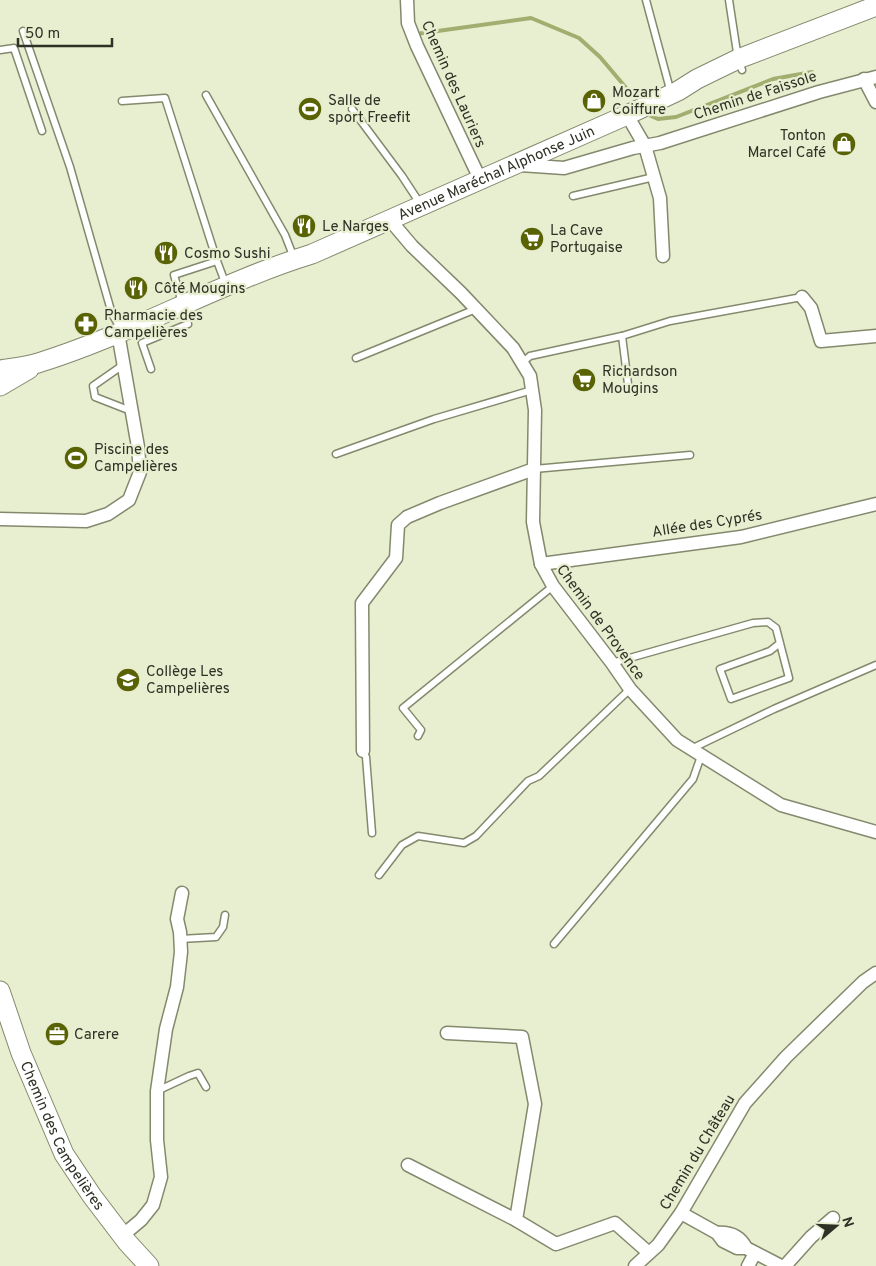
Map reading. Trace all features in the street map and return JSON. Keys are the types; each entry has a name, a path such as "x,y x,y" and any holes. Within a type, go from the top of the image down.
{"main road":[{"name":"Avenue Maréchal Alphonse Juin","path":"36,364 120,332 270,268 312,254 512,164 876,6"},
{"name":"Avenue Maréchal Alphonse Juin","path":"740,65 876,18"},
{"path":"0,370 36,364"},
{"path":"0,386 36,364"},
{"name":"Chemin des Campelières","path":"0,991 21,1053 64,1154 122,1236 149,1266"}],"street":[{"name":"Chemin des Lauriers","path":"407,0 408,23 416,46 480,179"},
{"path":"870,78 876,102"},
{"name":"Chemin de Faissole","path":"512,164 564,168 660,143 870,78"},
{"path":"627,115 645,146 660,198 663,256"},
{"name":"Chemin de Provence","path":"390,220 412,246 513,348 523,362 530,376 535,410 533,522 541,564 553,586 630,690 677,740 781,805 876,832"},
{"path":"802,297 811,308 821,341 876,336"},
{"path":"0,519 86,521 108,514 129,500 140,472 123,365 120,332"},
{"path":"363,751 362,603 396,558 398,525 407,517 440,503 534,469"},
{"name":"Allée des Cyprés","path":"541,564 741,537 876,504"},
{"path":"122,1236 141,1220 152,1205 161,1177 157,1140 158,1091 166,1029 176,987 181,952 177,919 182,893"},
{"name":"Chemin du Château","path":"635,1266 658,1245 681,1213 745,1103 786,1057 864,982 876,973"},
{"path":"447,1033 522,1037 535,1104 516,1220"},
{"path":"408,1165 516,1220 556,1244 615,1224 649,1254"},
{"path":"681,1213 717,1232 723,1241 737,1248 751,1251 783,1266 810,1237 833,1218"},
{"path":"748,1266 751,1251"}],"lane":[{"path":"646,0 675,93"},
{"path":"729,0 740,65"},
{"path":"23,31 70,167 112,314 120,332"},
{"path":"0,50 14,48 42,130"},
{"path":"206,95 285,235 295,259"},
{"path":"122,101 165,98 216,261 227,286"},
{"path":"352,109 422,206"},
{"path":"573,196 654,177"},
{"path":"151,369 142,343 188,324 174,275 216,261"},
{"path":"523,362 530,356 622,336 670,322 802,297"},
{"path":"356,358 470,311 474,307"},
{"path":"622,336 628,384"},
{"path":"123,365 93,386 95,397 131,412"},
{"path":"336,454 434,419 532,390"},
{"path":"534,469 690,455"},
{"path":"418,736 421,730 403,708 553,586"},
{"path":"612,664 753,623 768,622 776,628 790,678 731,699 720,669 770,651 780,643"},
{"path":"554,944 692,779 696,752 774,709 876,665"},
{"path":"380,875 402,845 418,836 464,843 476,836 528,780 539,776 630,690"},
{"path":"363,751 366,757 372,833"},
{"path":"180,940 216,937 222,927 224,915"},
{"path":"158,1091 189,1076 198,1074 206,1087"}],"waterway":[{"path":"416,34 531,18 579,38 600,57 633,96"},
{"path":"651,116 658,119 676,117 773,79 812,72"}],"place":[{"name":"Mozart Coiffure","path":"594,101"},
{"name":"Salle de sport Freefit","path":"310,109"},
{"name":"Tonton Marcel Café","path":"844,144"},
{"name":"Le Narges","path":"304,226"},
{"name":"La Cave Portugaise","path":"532,239"},
{"name":"Cosmo Sushi","path":"166,253"},
{"name":"Côté Mougins","path":"136,288"},
{"name":"Pharmacie des Campelières","path":"86,324"},
{"name":"Richardson Mougins","path":"584,380"},
{"name":"Piscine des Campelières","path":"76,458"},
{"name":"Collège Les Campelières","path":"128,680"},
{"name":"Carere","path":"57,1034"}]}
